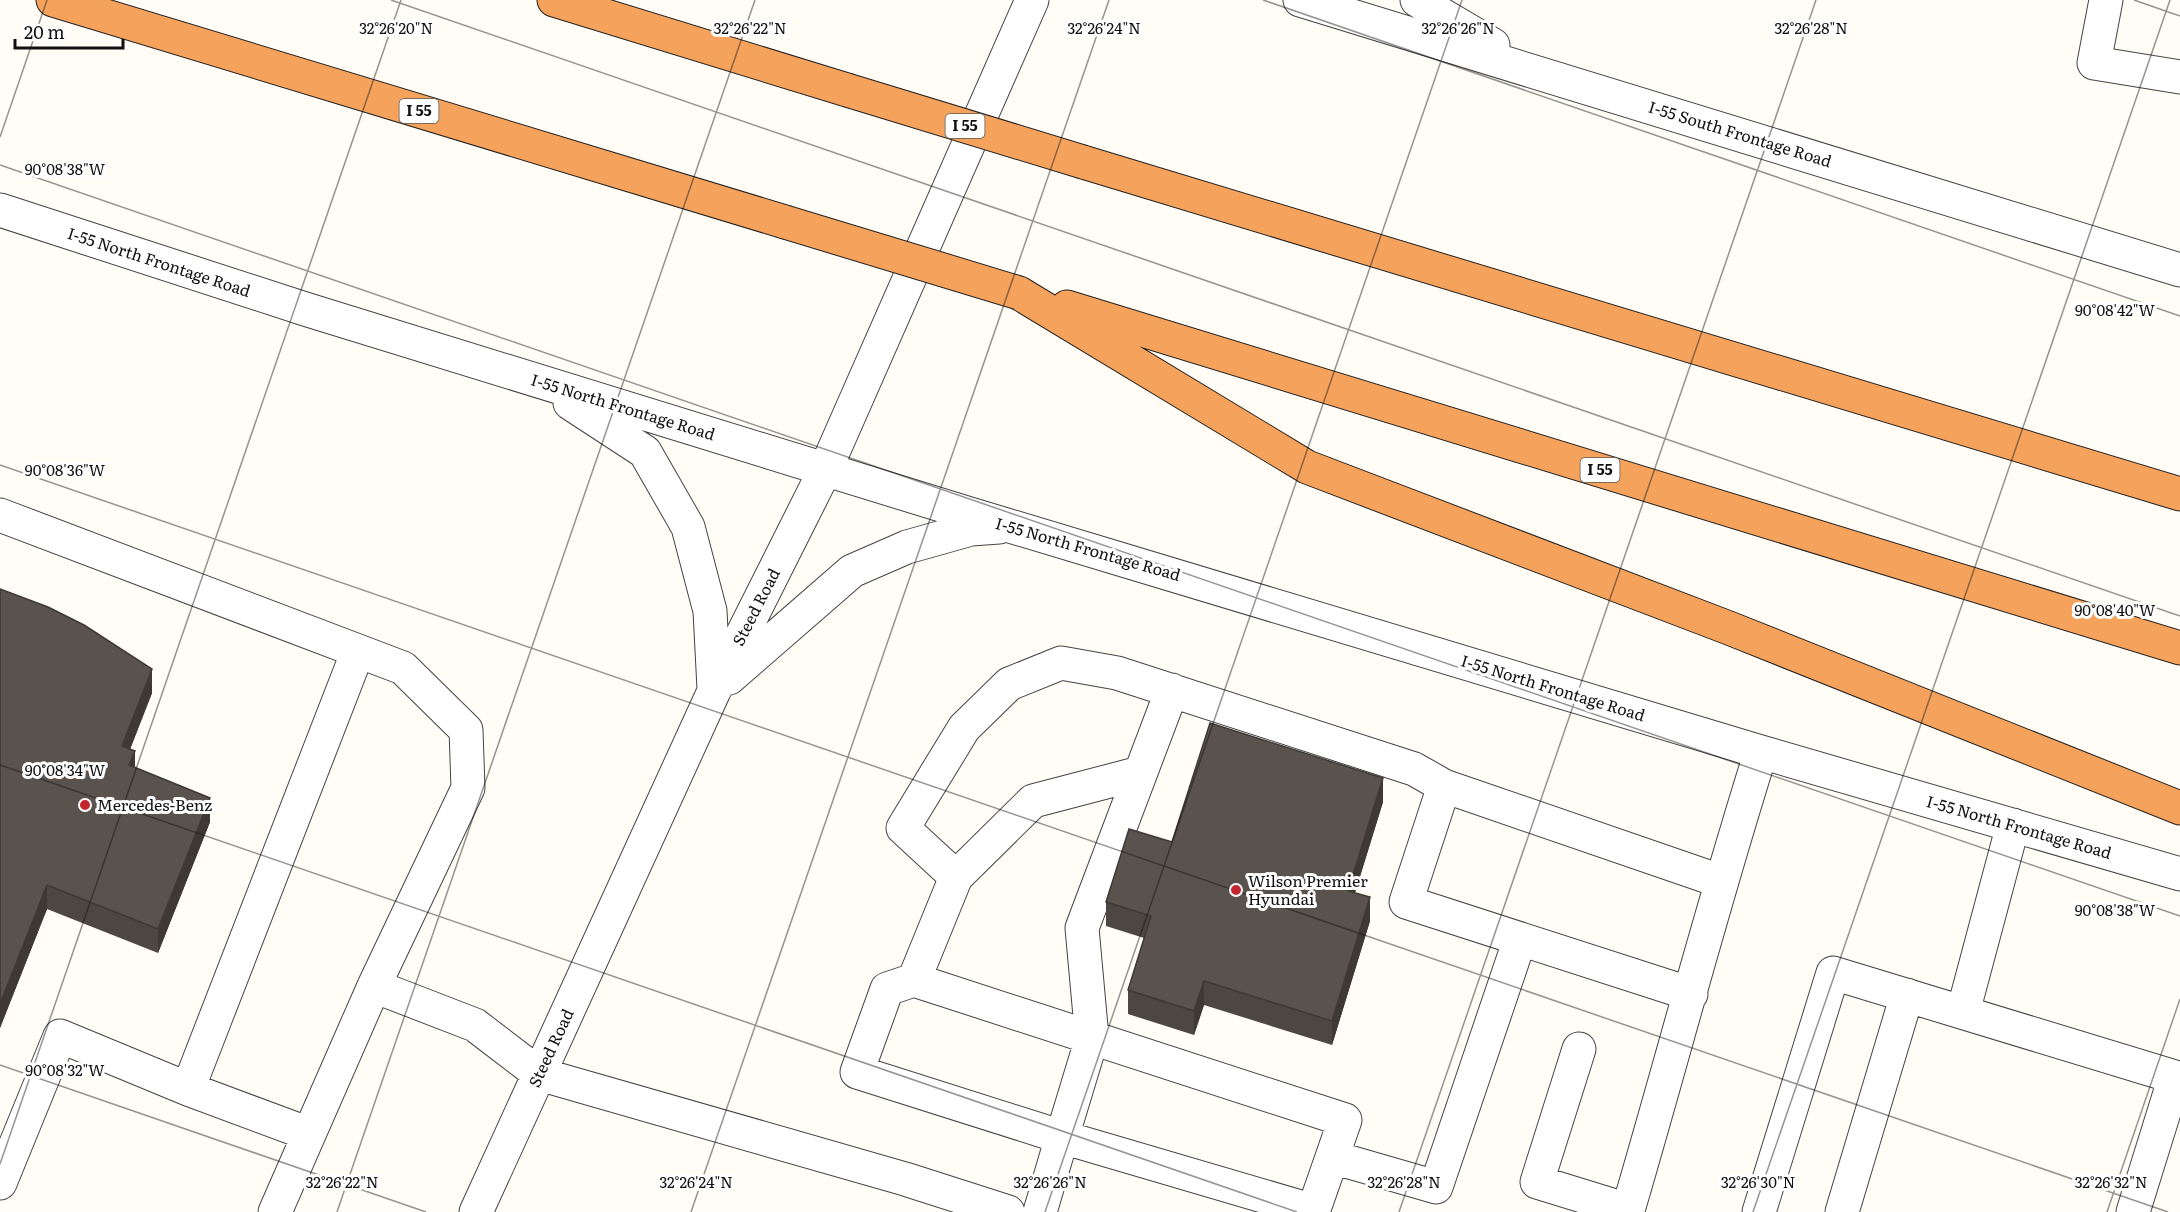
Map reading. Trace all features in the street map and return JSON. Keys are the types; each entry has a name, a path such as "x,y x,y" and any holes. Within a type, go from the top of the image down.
{"highway":[{"name":"I 55","path":"53,0 2180,648"},
{"name":"I 55","path":"554,0 2180,494"},
{"path":"1019,293 1307,468 1718,624 2180,808"}],"street":[{"name":"Steed Road","path":"476,1212 714,691 826,468 1032,0"},
{"name":"I-55 South Frontage Road","path":"1300,0 1536,70 2180,270"},
{"path":"1417,0 1536,70"},
{"path":"2106,0 2094,63 2180,77"},
{"name":"I-55 North Frontage Road","path":"0,210 537,381 1011,526 1761,752 2180,874"},
{"path":"537,381 645,452 688,527 710,611 714,691"},
{"path":"0,515 403,668 466,730 468,788 374,986 275,1212"},
{"path":"714,691 852,571 907,547 971,529 1011,526"},
{"path":"188,1089 358,651"},
{"path":"956,877 903,828 964,728 1009,684 1061,663 1117,673 1414,769 1444,786 1720,881"},
{"path":"1040,1212 1092,1038 1082,928 1172,690"},
{"path":"1579,1049 1537,1182 1628,1210 1691,994 1720,881 1761,752"},
{"path":"914,980 956,877 1033,801 1140,773"},
{"path":"1444,786 1406,902 1691,994"},
{"path":"1963,1012 2013,825"},
{"path":"1332,1157 1436,1187 1520,939"},
{"path":"1760,1212 1833,973 2175,1077 2133,1212"},
{"path":"914,980 1345,1120 1314,1211 1062,1137 857,1072 887,988 914,980"},
{"path":"374,986 475,1025 539,1074 905,1179 1008,1212"},
{"path":"1842,1212 1907,995"},
{"path":"0,1183 60,1036 188,1089 309,1134"}],"building":[{"name":"Mercedes-Benz","path":"0,589 48,607 84,625 152,669 122,746 135,751 129,765 210,798 158,929 47,885 0,1004"},
{"name":"Wilson Premier Hyundai","path":"1210,723 1383,778 1348,891 1370,897 1332,1021 1204,981 1194,1011 1128,990 1151,916 1106,902 1129,829 1172,842"}],"place":[{"name":"Mercedes-Benz","path":"85,805"},
{"name":"Wilson Premier Hyundai","path":"1236,890"}]}
